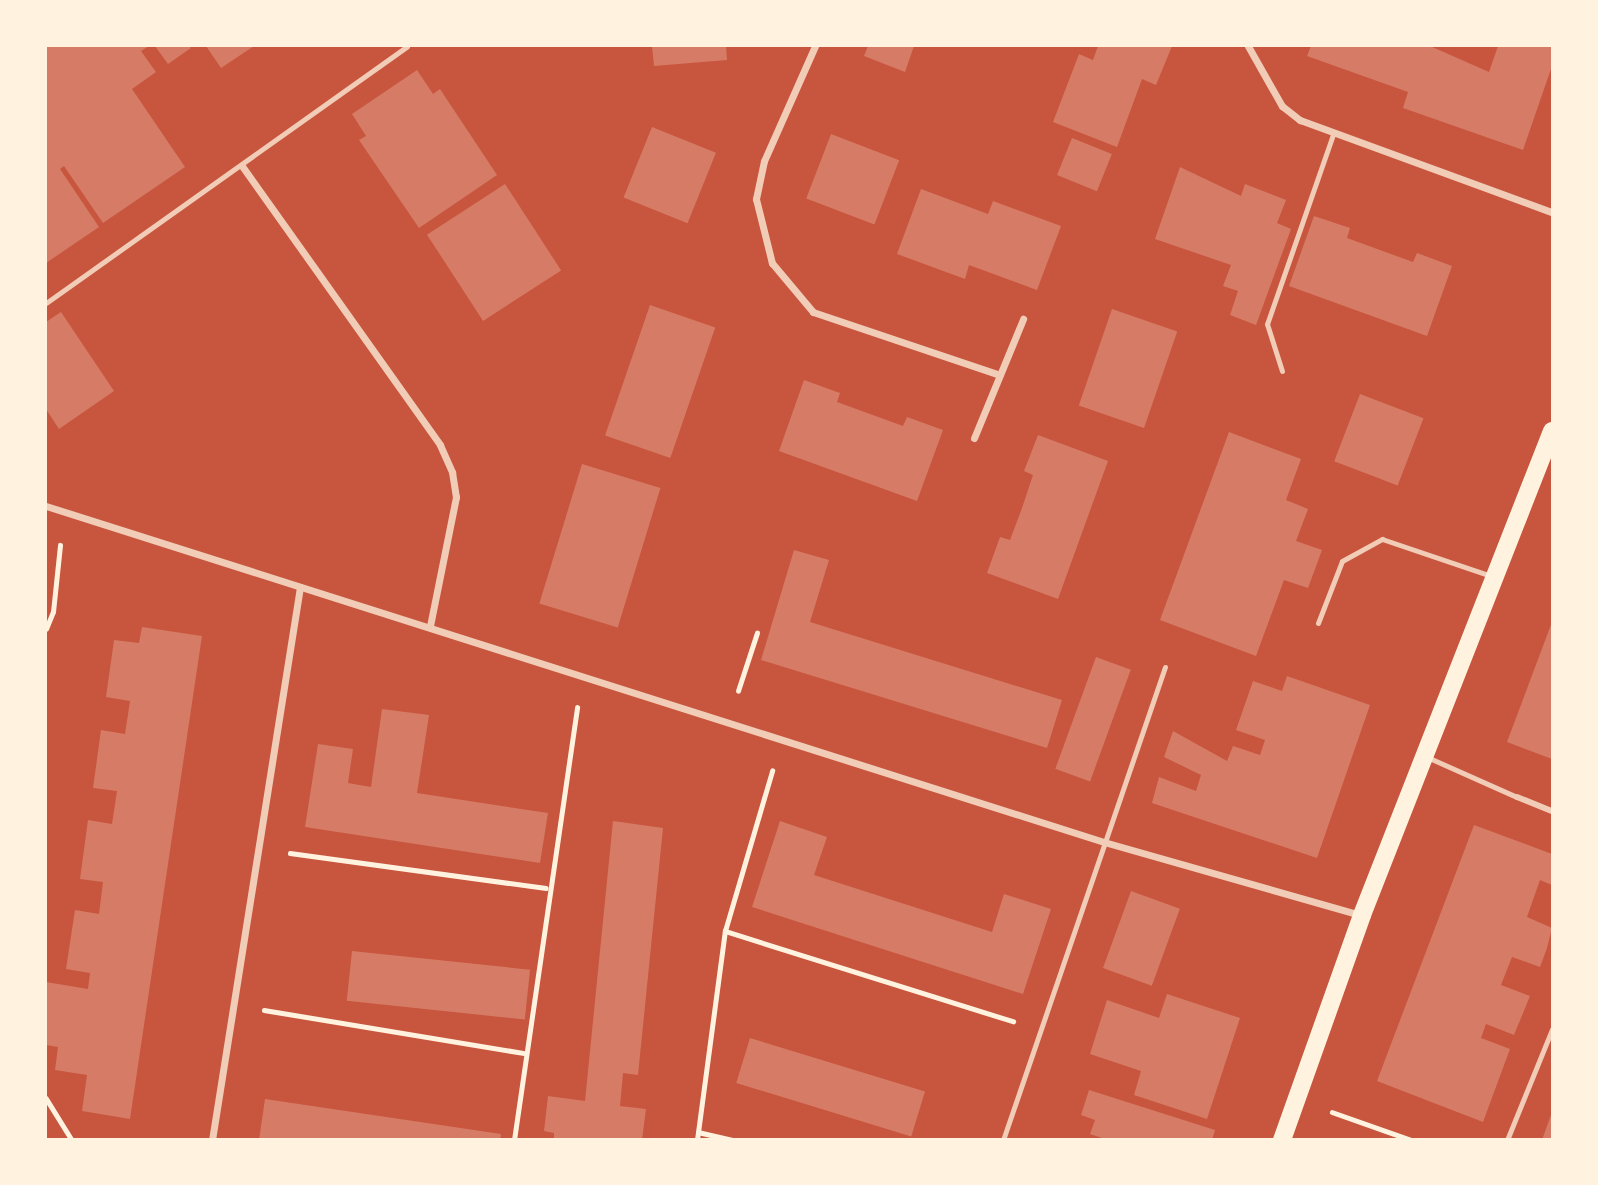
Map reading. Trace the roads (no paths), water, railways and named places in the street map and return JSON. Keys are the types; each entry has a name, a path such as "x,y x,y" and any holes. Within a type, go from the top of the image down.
{"main road":[{"path":"1282,1139 1362,915 1552,431"}],"street":[{"path":"815,46 764,161 756,199 772,263 813,312 1000,375"},
{"path":"1250,47 1282,106 1334,132 1552,212"},
{"path":"242,166 440,445 452,472 456,497 430,626"},
{"path":"974,438 1023,319"},
{"path":"46,506 62,516 782,735 1104,842 1362,915"},
{"path":"212,1139 256,848 300,587"},
{"path":"1517,797 1552,811"}],"lane":[{"path":"46,303 407,46"},
{"path":"1282,371 1267,324 1334,132"},
{"path":"1318,623 1342,561 1382,539 1496,578"},
{"path":"1003,1139 1165,667"},
{"path":"1426,757 1517,797"},
{"path":"1507,1139 1552,1029"}]}
